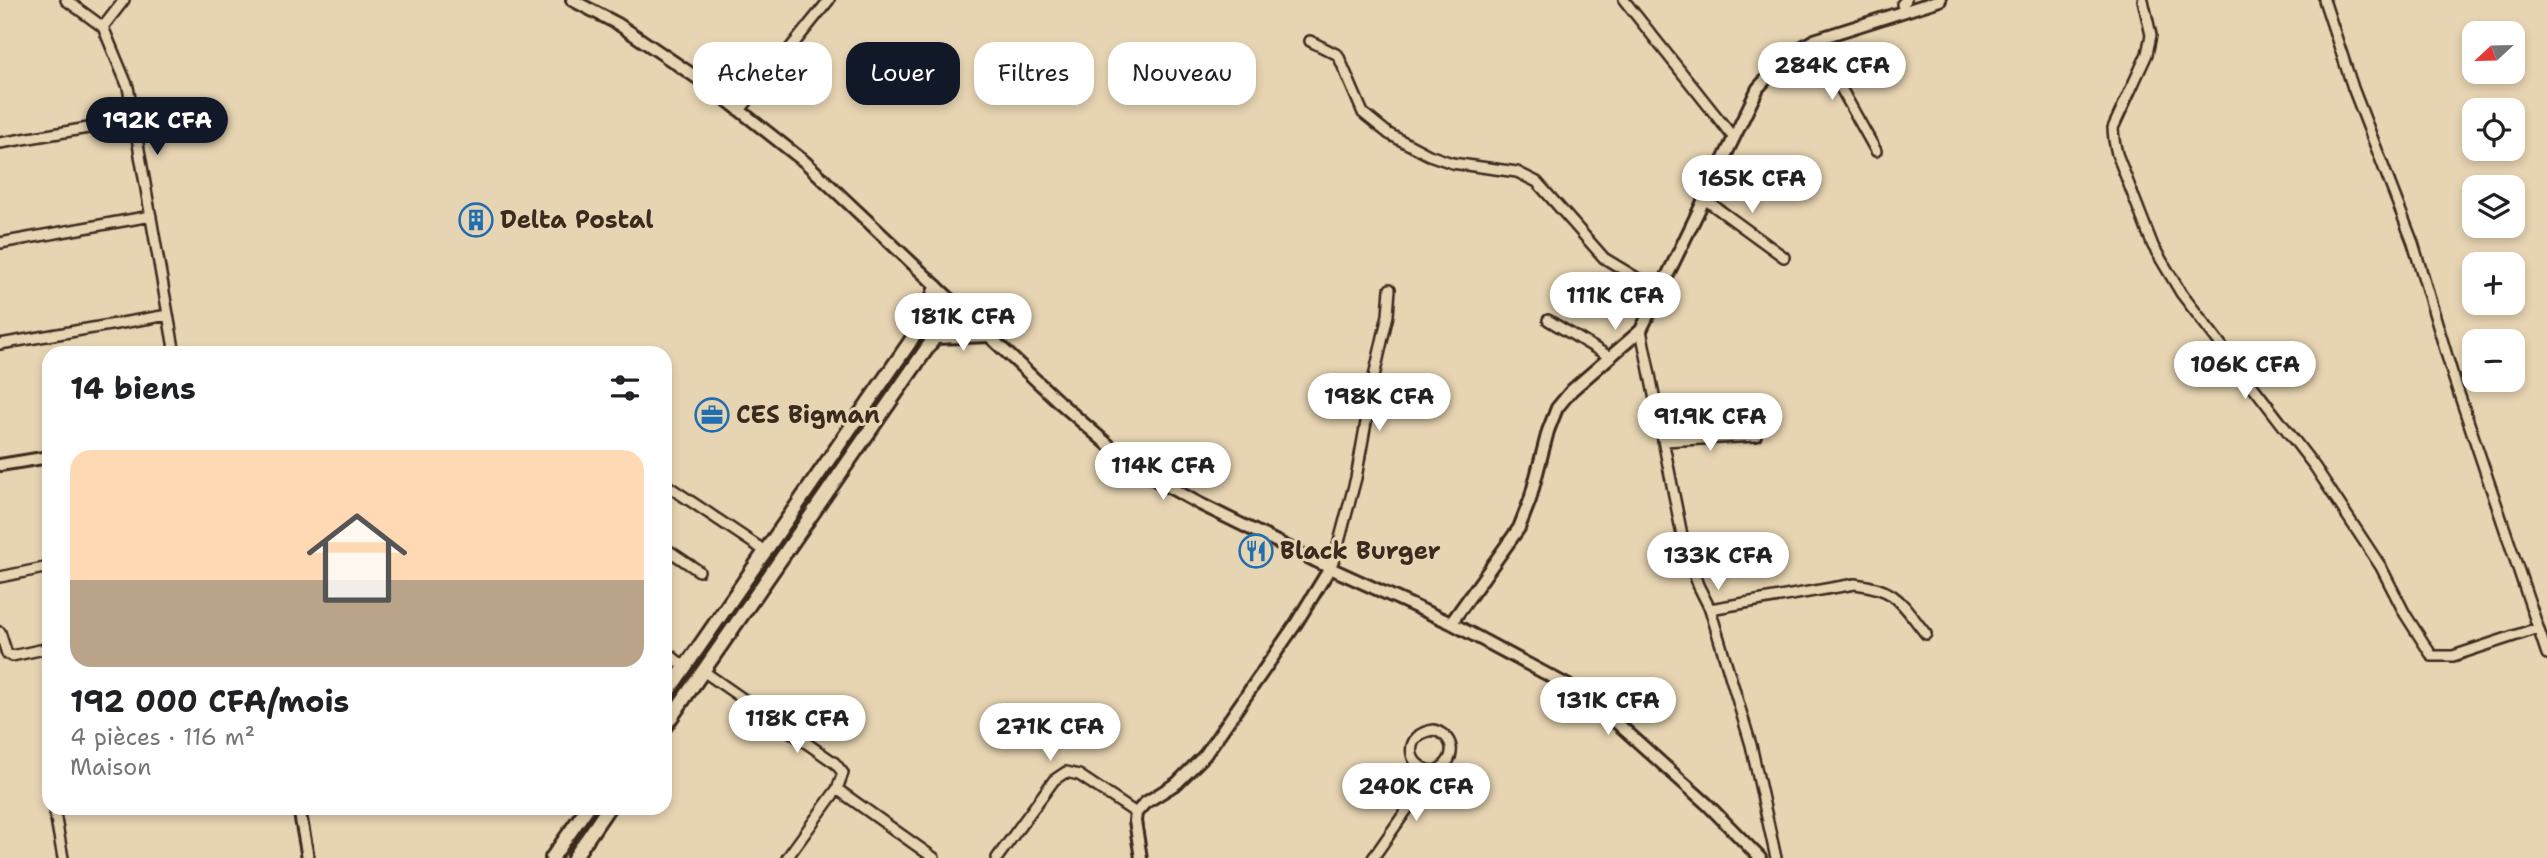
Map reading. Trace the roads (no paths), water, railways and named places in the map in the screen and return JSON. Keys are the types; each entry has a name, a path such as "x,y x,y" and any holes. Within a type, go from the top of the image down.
{"main road":[{"path":"672,686 910,342 925,317 936,287"},
{"path":"672,716 957,305"},
{"path":"935,337 989,335"},
{"path":"552,858 582,815"},
{"path":"574,858 603,815"}],"street":[{"path":"66,0 103,27 128,87 174,346"},
{"path":"103,27 124,0"},
{"path":"741,109 829,0"},
{"path":"1624,0 1734,137"},
{"path":"1451,623 1519,528 1531,500 1548,431 1557,408 1572,390 1641,330 1758,88 1786,57 1814,40 1905,5 1940,0"},
{"path":"2143,0 2151,35 2147,54 2113,128 2116,154 2166,271 2315,467 2381,567 2405,614 2432,656 2453,656 2538,628"},
{"path":"2324,0 2353,88 2413,243 2453,376 2547,654"},
{"path":"575,1 618,24 741,109 805,162 1059,402 1120,455 1200,505 1451,623 1539,668 1595,705 1707,804 1760,858"},
{"path":"1814,40 1876,151"},
{"path":"1310,41 1338,55 1363,113 1389,134 1429,155 1452,163 1517,172 1537,182 1604,258 1660,292"},
{"path":"0,143 135,120"},
{"path":"1703,198 1784,257"},
{"path":"0,243 151,216"},
{"path":"1141,858 1136,813 1145,803 1185,776 1205,755 1295,625 1335,557 1356,478 1388,315 1390,289"},
{"path":"0,344 168,315"},
{"path":"1548,320 1610,357"},
{"path":"1641,330 1684,545 1710,609 1751,745 1776,858"},
{"path":"1664,441 1756,436"},
{"path":"0,465 42,458"},
{"path":"672,489 765,551"},
{"path":"672,553 699,571"},
{"path":"0,578 42,568"},
{"path":"1710,609 1855,584 1874,586 1894,595 1926,634"},
{"path":"0,632 7,654 12,656 42,650"},
{"path":"672,657 685,667"},
{"path":"703,671 835,763 843,774 836,789 787,858"},
{"path":"1373,858 1434,771 1449,762 1452,746 1449,738 1434,730 1418,735 1412,750 1418,765 1434,771"},
{"path":"997,858 1054,780 1066,772 1079,775 1136,813"},
{"path":"836,789 934,858"},
{"path":"55,815 63,858"},
{"path":"300,815 308,858"}],"place":[{"name":"Delta Postal","path":"476,220"},
{"name":"CES Bigman","path":"712,415"},
{"name":"Black Burger","path":"1256,551"}]}
